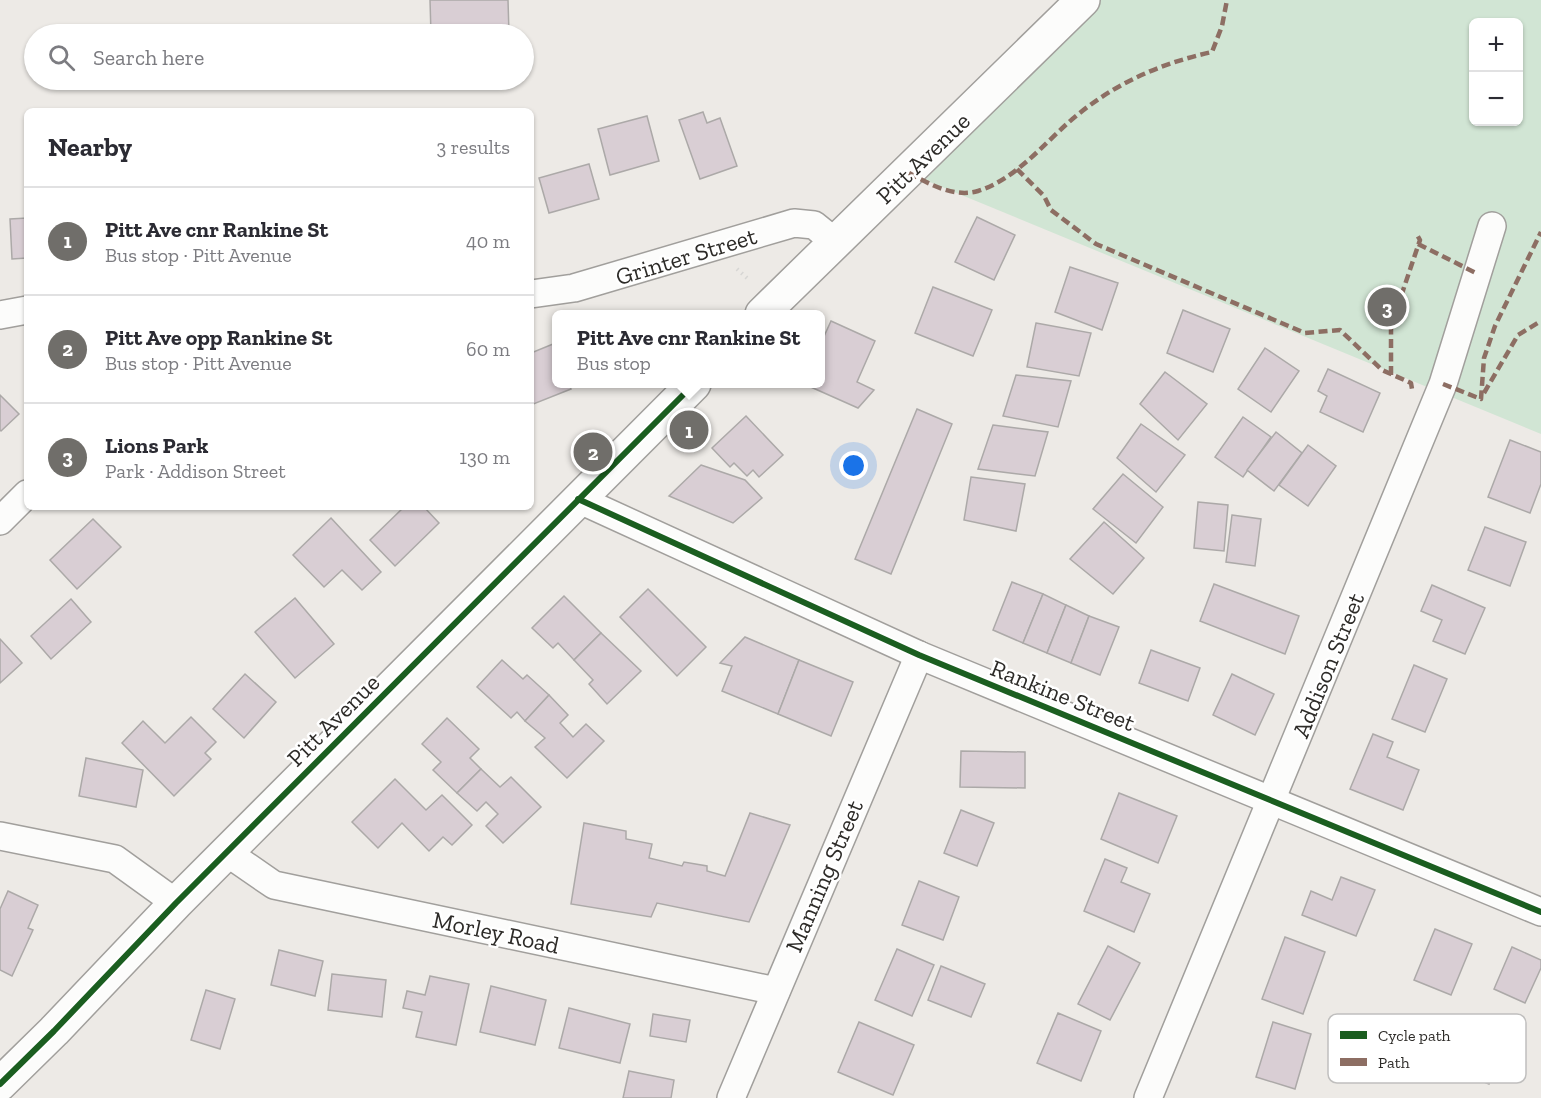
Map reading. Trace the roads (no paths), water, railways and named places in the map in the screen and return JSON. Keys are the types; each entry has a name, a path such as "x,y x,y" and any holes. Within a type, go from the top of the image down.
{"street":[{"name":"Pitt Avenue","path":"767,310 1083,0"},
{"name":"Grinter Street","path":"534,294 574,288 794,223 814,225 834,242"},
{"name":"Addison Street","path":"1148,1098 1443,384 1492,226"},
{"path":"0,315 24,311"},
{"name":"Pitt Avenue","path":"0,1084 54,1032 226,852 690,388"},
{"path":"0,522 24,497"},
{"name":"Rankine Street","path":"578,499 919,655 1541,912"},
{"name":"Manning Street","path":"731,1098 919,655"},
{"path":"0,836 115,859 176,903"},
{"name":"Morley Road","path":"226,852 274,885 776,991"}],"place":[{"name":"Lions Park","path":"1387,307"},
{"name":"Pitt Ave cnr Rankine St","path":"689,430"},
{"name":"Pitt Ave opp Rankine St","path":"593,452"}]}
